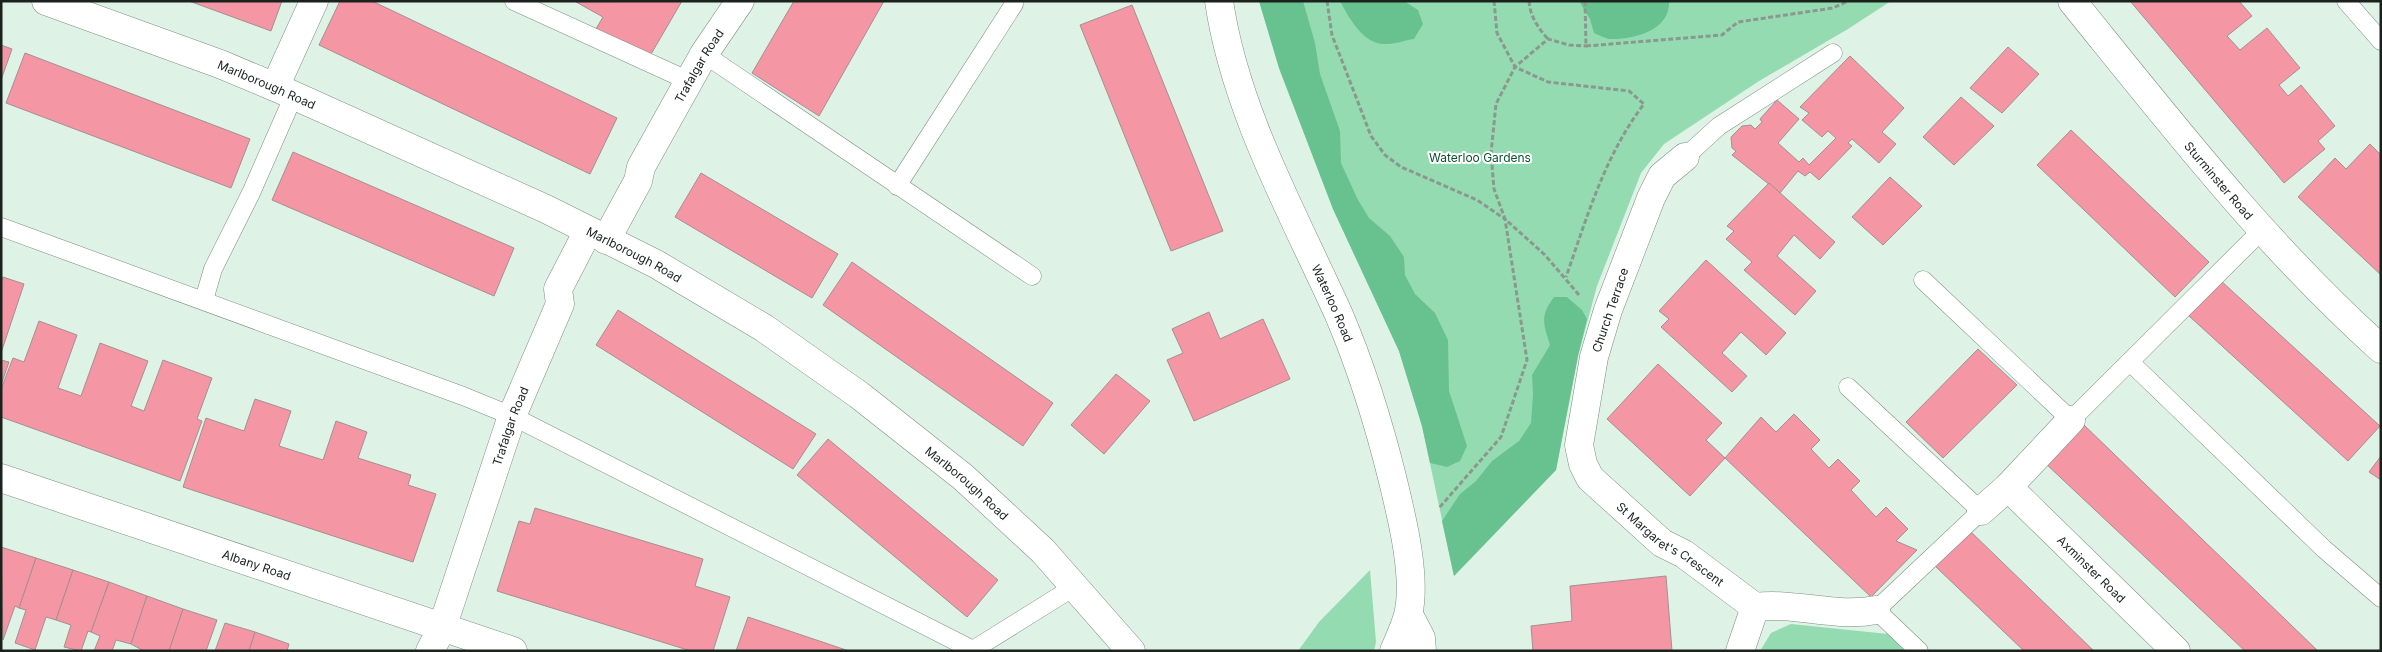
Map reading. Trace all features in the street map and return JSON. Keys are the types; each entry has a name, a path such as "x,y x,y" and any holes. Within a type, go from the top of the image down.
{"street":[{"name":"Marlborough Road","path":"46,1 284,91 546,209 664,269 764,328 859,395 963,477 1043,551 1131,651"},
{"path":"284,91 314,1"},
{"name":"Trafalgar Road","path":"436,640 512,416 560,304 558,289 638,180 641,167 704,54 740,1"},
{"name":"Waterloo Road","path":"1219,1 1230,56 1249,114 1339,317 1375,413 1402,524 1410,573 1408,615 1394,651"},
{"name":"Sturminster Road","path":"2072,1 2261,231 2333,306 2381,349"},
{"name":"Church Terrace","path":"1590,478 1583,464 1579,445 1594,357 1608,310 1651,198 1662,176 1685,157"},
{"path":"1981,512 2008,487 2071,420"},
{"name":"Albany Road","path":"1,478 436,640 513,651"},
{"name":"St Margaret's Crescent","path":"1590,478 1662,543 1684,554 1755,607"},
{"name":"Axminster Road","path":"2008,487 2176,651"},
{"path":"1740,651 1755,607 1776,604 1842,612 1861,613 1876,610"},
{"path":"1408,615 1421,638 1422,651"}],"lane":[{"path":"514,1 689,81"},
{"path":"2346,1 2381,41"},
{"path":"897,186 1017,2"},
{"path":"1685,157 1719,126 1833,53"},
{"path":"704,54 1032,276"},
{"path":"204,300 213,269 251,193 284,91"},
{"path":"1,227 204,300 512,416 974,650 1074,587"},
{"path":"1923,280 2071,420 2261,231"},
{"path":"2130,362 2324,549 2381,598"},
{"path":"1848,387 1981,512 1876,610 1919,651"}],"path":[{"path":"1327,1 1332,35 1371,136 1385,155 1401,167 1477,200 1505,219 1566,277 1581,298 1608,310"},
{"path":"1494,1 1497,33 1515,67 1548,82 1629,91 1644,104 1612,153 1590,206 1566,277"},
{"path":"1529,1 1530,11 1539,29 1548,39 1569,45 1586,46 1722,35 1738,22 1833,8 1848,1"},
{"path":"1585,1 1586,46"},
{"path":"1439,508 1501,437 1527,360 1505,219 1494,189 1491,153 1496,104 1515,67 1548,39"}],"green space":[{"name":"Waterloo Gardens","path":"1259,1 1891,1 1848,29 1759,81 1664,144 1641,173 1597,286 1578,356 1556,470 1454,576 1422,426 1399,351 1333,209 1279,68"},
{"path":"1259,1 1303,1 1315,43 1320,74 1340,131 1341,163 1358,200 1369,218 1390,236 1404,257 1405,275 1415,294 1435,313 1448,340 1449,391 1467,446 1460,461 1447,467 1430,463 1422,426 1399,351 1333,209 1279,68"},
{"path":"1340,1 1404,1 1418,10 1423,24 1414,39 1390,44 1371,41 1358,30"},
{"path":"1579,1 1669,1 1668,11 1664,19 1657,26 1629,38 1609,39 1594,33 1590,19"},
{"path":"1554,297 1567,297 1582,310 1587,319 1556,470 1454,576 1442,521 1460,494 1476,481 1492,461 1519,441 1531,423 1532,375 1550,345 1544,320 1546,309"},
{"path":"1370,570 1376,642 1374,651 1298,651 1319,622"},
{"path":"1791,624 1888,634 1907,651 1760,651 1771,633"}],"building":[{"path":"189,1 282,1 271,31"},
{"path":"340,1 372,1 617,118 590,174 319,45"},
{"path":"682,1 647,61 594,32 603,17 576,2"},
{"path":"794,1 884,1 819,116 752,73"},
{"path":"2130,1 2239,1 2252,16 2227,36 2240,50 2267,28 2300,68 2279,85 2288,96 2301,85 2335,126 2318,141 2325,149 2284,183"},
{"path":"1132,5 1223,231 1171,251 1080,25"},
{"path":"1,45 12,49 1,80"},
{"path":"2008,47 2039,74 2002,113 1970,88"},
{"path":"25,53 250,139 231,188 6,103"},
{"path":"1850,56 1904,108 1882,132 1896,144 1879,163 1852,139 1848,143 1852,146 1819,180 1810,172 1805,176 1798,171 1780,193 1732,155 1736,151 1732,148 1731,137 1742,126 1751,125 1755,129 1762,122 1760,119 1777,100 1799,119 1778,143 1799,162 1803,158 1809,165 1836,138 1828,131 1822,137 1802,120 1809,113 1800,107"},
{"path":"1961,97 1994,126 1954,165 1923,137"},
{"path":"2071,130 2209,262 2175,297 2037,165"},
{"path":"2370,144 2381,155 2381,275 2298,197 2335,158 2346,169"},
{"path":"293,152 514,248 494,296 272,200"},
{"path":"701,173 838,254 812,298 675,217"},
{"path":"1890,177 1922,206 1883,245 1852,217"},
{"path":"1769,183 1835,242 1820,259 1794,235 1777,256 1816,291 1795,315 1744,270 1752,262 1726,239 1734,231 1727,226"},
{"path":"1706,260 1786,333 1766,355 1741,332 1722,353 1747,376 1732,392 1661,327 1669,319 1659,311"},
{"path":"852,262 1053,403 1023,446 823,305"},
{"path":"3,277 24,284 1,353 1,283"},
{"path":"2220,280 2380,426 2348,461 2188,315"},
{"path":"618,310 816,434 793,469 596,345"},
{"path":"1209,312 1220,339 1263,319 1290,379 1194,421 1167,360 1183,353 1172,329"},
{"path":"39,321 77,335 58,388 81,396 100,343 148,361 131,406 144,411 163,360 212,378 197,419 202,421 180,481 1,417 1,389 13,358 24,362"},
{"path":"1978,349 2017,385 1943,458 1906,422"},
{"path":"1,360 9,362 1,385"},
{"path":"1658,364 1722,423 1706,440 1725,458 1690,496 1607,419"},
{"path":"1116,374 1150,401 1104,454 1071,425"},
{"path":"255,399 291,411 279,446 323,460 336,421 367,432 358,458 411,475 408,485 436,494 413,562 183,487 206,418 244,431"},
{"path":"1794,414 1820,440 1811,449 1829,468 1838,459 1860,481 1851,490 1876,517 1886,507 1908,529 1896,541 1917,550 1871,597 1725,458 1761,417 1776,432"},
{"path":"2084,425 2318,651 2245,651 2044,462"},
{"path":"828,439 998,580 967,617 797,475"},
{"path":"2381,456 2381,480 2369,472"},
{"path":"535,508 703,559 695,586 730,597 713,651 691,651 497,591 519,521 530,524"},
{"path":"1969,530 2094,651 2024,651 1935,566"},
{"path":"1,547 36,558 19,608 15,606 3,640"},
{"path":"36,558 73,570 56,620 46,617 35,650 15,643 26,610 19,608"},
{"path":"73,570 109,582 91,632 88,631 81,651 64,647 71,625 56,620"},
{"path":"1666,576 1672,651 1533,651 1531,626 1572,621 1570,586"},
{"path":"109,582 147,596 131,644 116,640 112,651 94,651 100,636 91,632"},
{"path":"147,596 183,609 169,651 144,651 131,644"},
{"path":"183,609 217,620 206,651 169,651"},
{"path":"748,617 849,651 736,651"},
{"path":"225,623 255,632 249,651 215,651"},
{"path":"255,632 289,644 287,651 249,651"}]}
